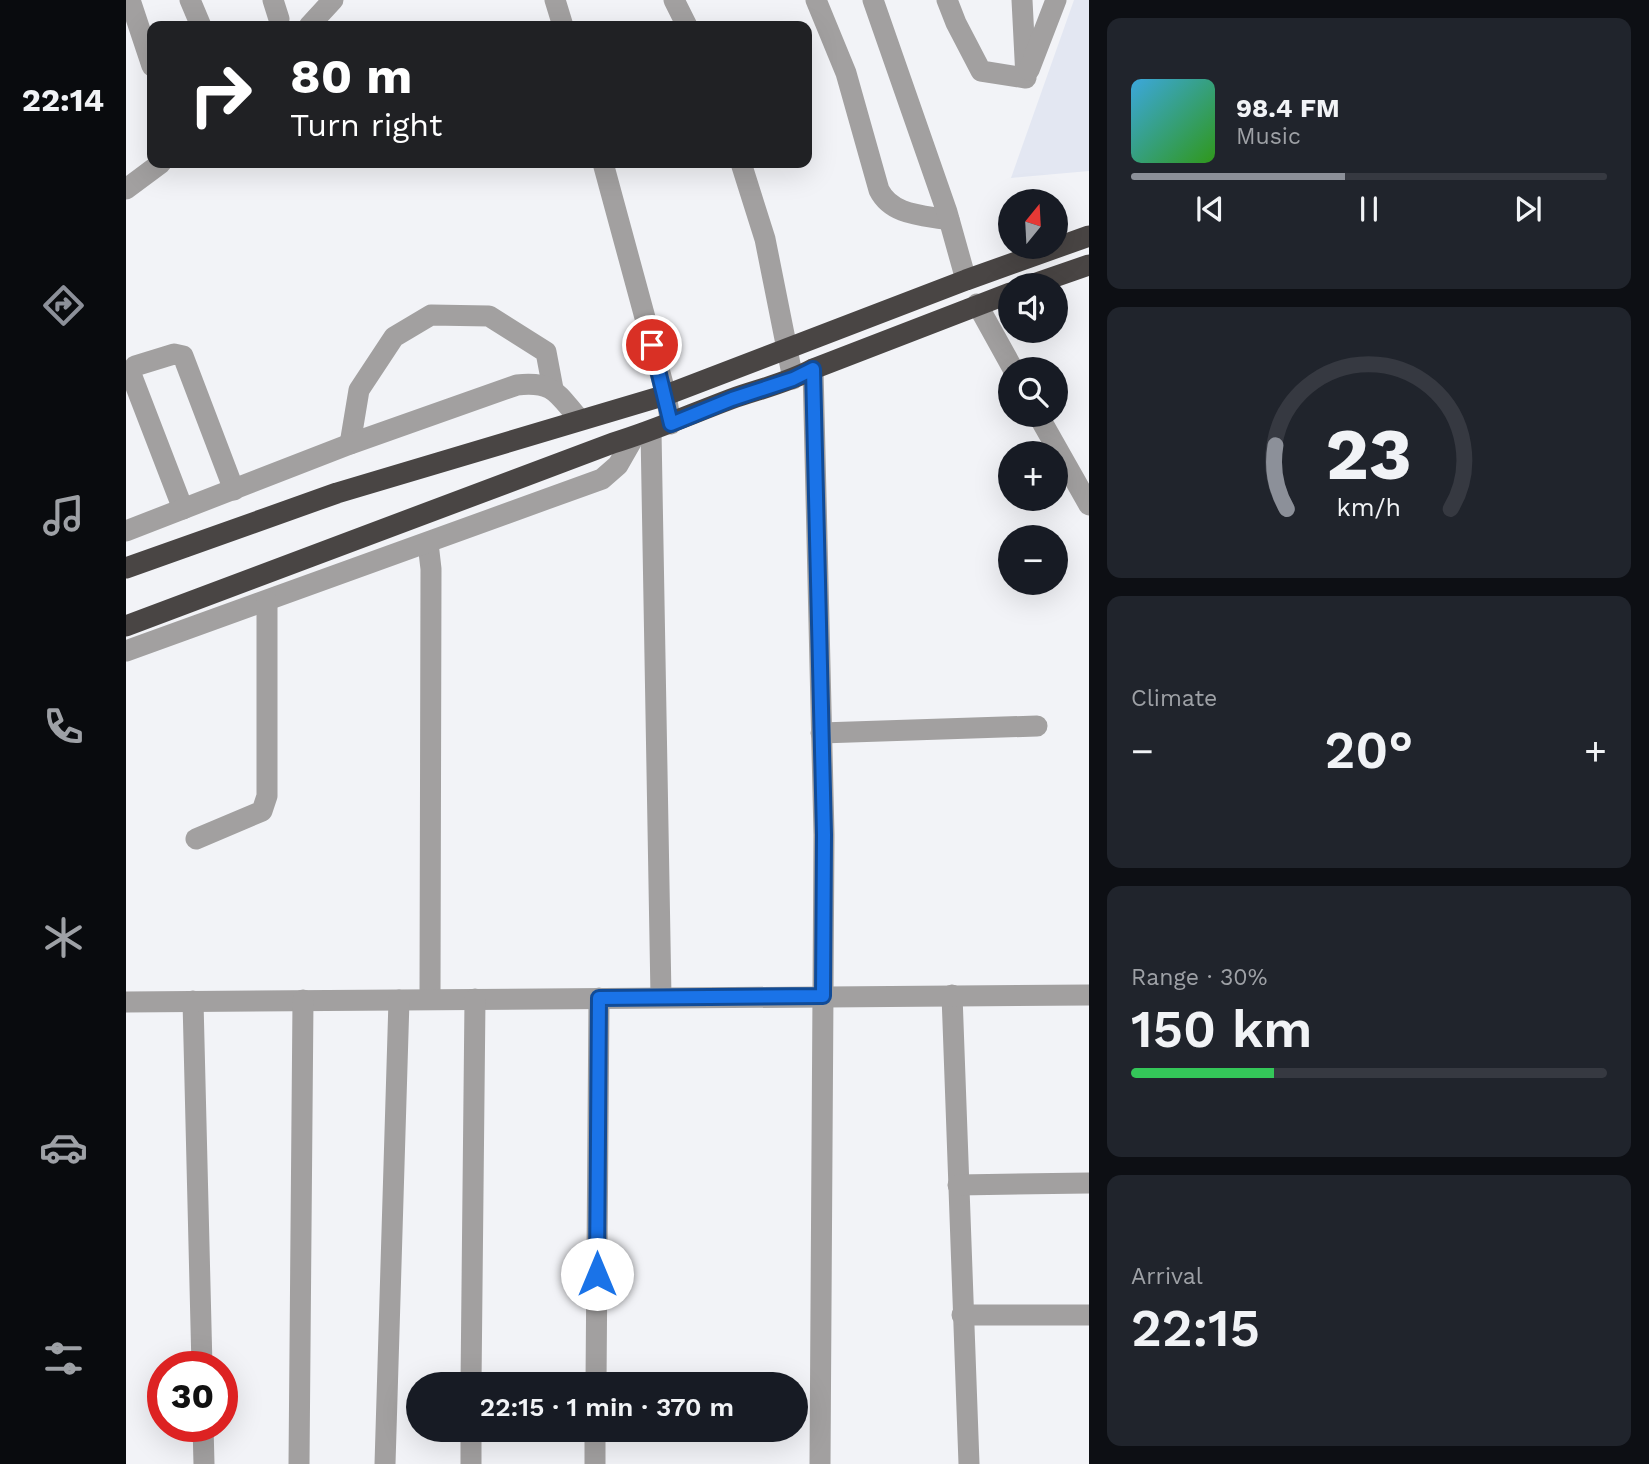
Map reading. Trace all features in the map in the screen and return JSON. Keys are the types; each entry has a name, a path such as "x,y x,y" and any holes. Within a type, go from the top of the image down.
{"highway":[{"path":"126,568 337,493 666,395 1089,236"},
{"path":"1066,273 1089,265"},
{"path":"126,626 613,443 793,379 998,297"}],"street":[{"path":"130,0 147,51"},
{"path":"190,0 199,21"},
{"path":"314,21 333,0"},
{"path":"555,0 561,21"},
{"path":"674,0 684,21"},
{"path":"816,0 846,73 884,200 902,211 949,220"},
{"path":"873,0 949,220 966,280"},
{"path":"947,0 981,71 1026,78"},
{"path":"1022,0 1026,78"},
{"path":"1026,78 1056,0"},
{"path":"126,189 154,168"},
{"path":"604,168 666,395 671,424"},
{"path":"743,168 765,239 793,379"},
{"path":"977,304 1006,357"},
{"path":"350,444 359,390 394,337 431,315 489,316 545,352 553,389"},
{"path":"183,509 131,374 135,366 174,354 183,356 234,490"},
{"path":"813,369 824,835 820,1464"},
{"path":"126,531 350,444 517,385 537,383 553,389 580,420"},
{"path":"1045,427 1089,505"},
{"path":"126,651 602,479 618,466 642,434"},
{"path":"642,434 662,997"},
{"path":"428,543 431,569 430,999"},
{"path":"196,839 262,811 267,796 267,601"},
{"path":"821,733 1037,726"},
{"path":"951,995 969,1464"},
{"path":"126,1002 1089,995"},
{"path":"596,1372 599,998"},
{"path":"471,1372 475,999"},
{"path":"299,1464 303,1000"},
{"path":"385,1464 399,1000"},
{"path":"192,1001 202,1351"},
{"path":"958,1185 1089,1182"},
{"path":"962,1315 1089,1315"},
{"path":"203,1442 204,1464"},
{"path":"471,1442 471,1464"},
{"path":"595,1464 596,1442"}],"shaded area":[{"path":"1074,0 1089,0 1089,171 1011,178"}],"route":[{"path":"597,1274 599,998 823,996 824,835 813,369 793,379 732,399 671,424 652,345"}]}
